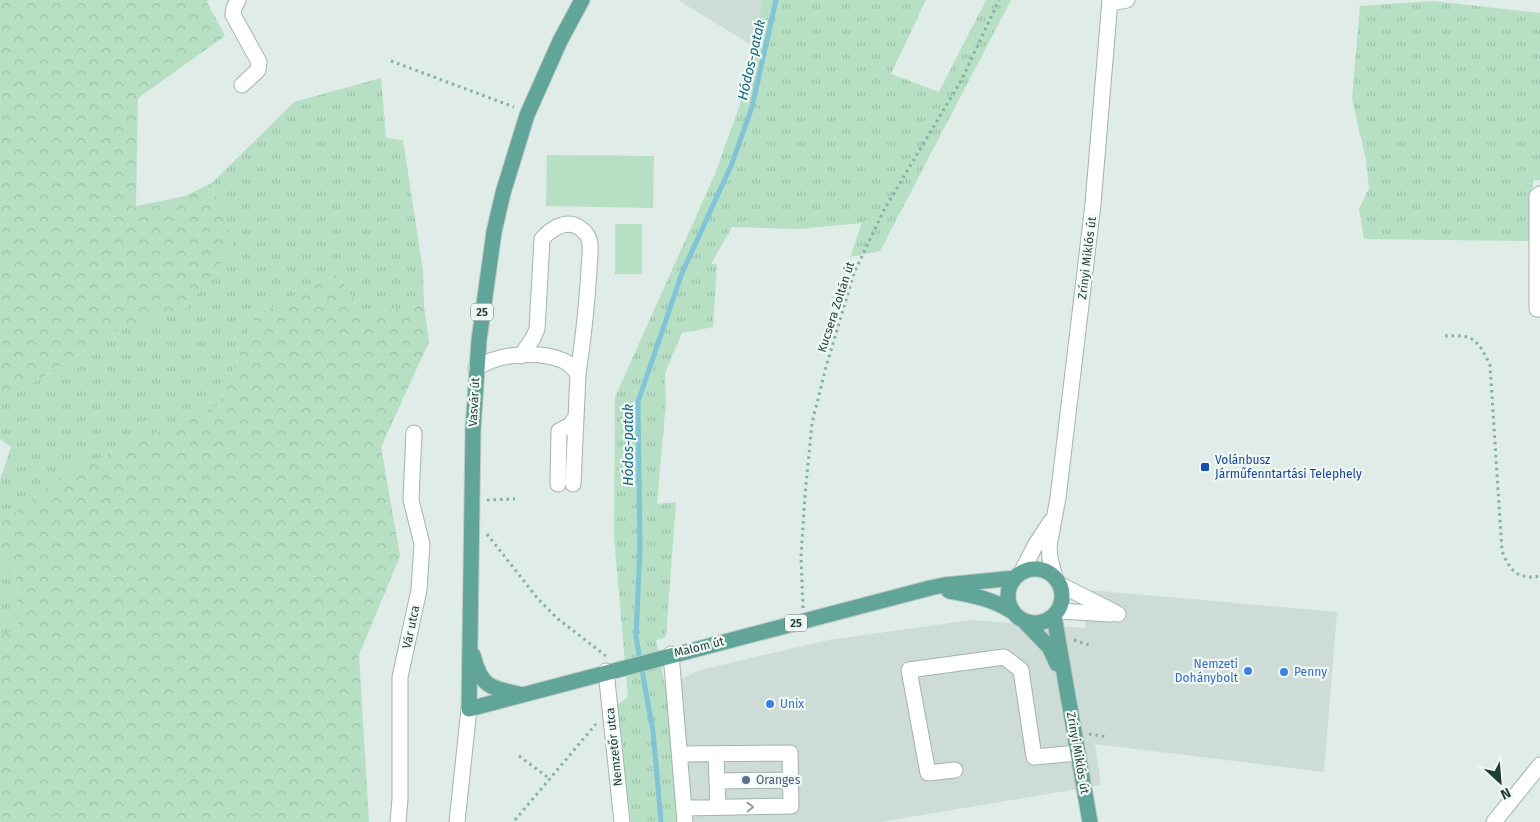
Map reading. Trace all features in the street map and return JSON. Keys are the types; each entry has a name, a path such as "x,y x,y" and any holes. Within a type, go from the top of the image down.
{"main road":[{"name":"Vasvár út","path":"469,709 473,429 476,369 478,340 494,232 503,193 527,115 560,41 582,0"},
{"name":"25","path":"1018,576 1030,570 1039,569 1048,572 1057,581 1062,598 1056,614 1039,623 1018,616"},
{"name":"Malom út","path":"469,709 612,666 667,656 930,588 1018,576"},
{"path":"1018,576 1010,586 1008,595 1009,604 1018,616"},
{"name":"Malom út","path":"930,588 975,595 999,603 1018,616"},
{"name":"Zrínyi Miklós út","path":"1056,614 1090,822"},
{"name":"Zrínyi Miklós út","path":"1018,616 1049,647 1066,684"},
{"name":"25","path":"470,642 476,667 483,680 494,689 520,695"}],"street":[{"path":"238,0 234,8 234,15 259,62 258,70 242,85"},
{"path":"1110,1 1127,0"},
{"name":"Zrínyi Miklós út","path":"1057,581 1050,558 1049,546 1055,516 1093,204 1110,1"},
{"path":"1540,194 1537,196 1538,309 1540,309"},
{"path":"553,358 539,339 537,329 542,239 548,232 558,226 570,224 582,229 589,240 590,251 587,313 578,374 573,484"},
{"path":"476,369 485,363 514,356 533,338 537,329"},
{"path":"478,340 484,347 514,356 553,358 565,362 578,374"},
{"path":"553,358 566,355 582,344"},
{"path":"558,484 559,430 570,425 576,417"},
{"name":"Vár utca","path":"398,822 400,799 400,677 419,590 422,544 411,500 414,433"},
{"name":"Zrínyi Miklós út","path":"1018,576 1055,516"},
{"path":"1056,614 1118,614 1057,581"},
{"path":"667,656 680,754 684,815 718,807 791,806 790,753 680,754"},
{"path":"956,770 928,774 909,670 1004,657 1021,670 1034,757 1078,753"},
{"name":"Nemzetőr utca","path":"612,666 622,822"},
{"name":"Vasvár út","path":"457,822 469,709"},
{"path":"716,754 718,807"},
{"path":"1494,822 1540,765"},
{"path":"718,781 790,780"}],"path":[{"name":"Kucsera Zoltán út","path":"804,621 801,557 812,423 826,367 854,274 885,208 962,79 999,0"},
{"path":"391,61 514,107 527,115"},
{"path":"1445,336 1463,334 1471,338 1477,343 1490,365 1502,551 1507,563 1521,576 1529,578 1540,576"},
{"path":"482,500 515,499"},
{"path":"482,528 538,599 612,666"},
{"path":"1068,638 1089,645"},
{"path":"515,820 600,720"},
{"path":"1084,733 1107,737"},
{"path":"519,756 550,778"}],"shaded area":[{"path":"678,0 763,0 753,46"},
{"path":"1089,590 1337,612 1324,772 1095,744 1101,785 880,822 679,822 670,684 700,670 829,640 972,620 1085,628"}],"green space":[{"path":"0,0 209,0 207,2 225,36 138,98 136,206 185,196 212,183 234,244 188,307 125,326 21,390 0,399"},
{"path":"763,0 926,0 891,74 939,92 986,0 1011,0 880,251 850,257 862,223 798,229 732,227 711,264 717,264 713,327 682,333 665,373 666,402 657,504 676,502 666,637 656,640 665,686 670,684 679,822 631,822 617,705 628,697 614,536 615,397 715,174 741,101"},
{"path":"1433,1 1540,13 1540,180 1533,180 1530,241 1364,239 1359,209 1369,188 1366,160 1352,99 1360,6"},
{"path":"381,78 386,138 403,140 423,271 424,305 364,314 337,274 256,315 218,405 63,474 0,524 0,480 11,447 0,439 0,399 21,390 125,326 188,307 233,244 212,183 294,102"},
{"path":"547,155 654,156 653,208 546,206"},
{"path":"615,224 642,224 642,274 615,274"},
{"path":"337,274 364,314 424,305 429,342 381,447 400,556 359,655 369,822 0,822 0,634 19,631 15,561 0,563 0,524 63,474 218,405 256,315"},
{"path":"15,561 19,631 0,634 0,563"}],"waterway":[{"name":"Hódos-patak","path":"661,822 653,731 636,637 640,548 638,402 682,273 731,166 752,107 776,0"}],"place":[{"name":"Volánbusz Járműfenntartási Telephely","path":"1205,467"},
{"name":"Nemzeti Dohánybolt","path":"1248,671"},
{"name":"Penny","path":"1284,672"},
{"name":"Unix","path":"770,704"},
{"name":"Oranges","path":"746,780"}]}
